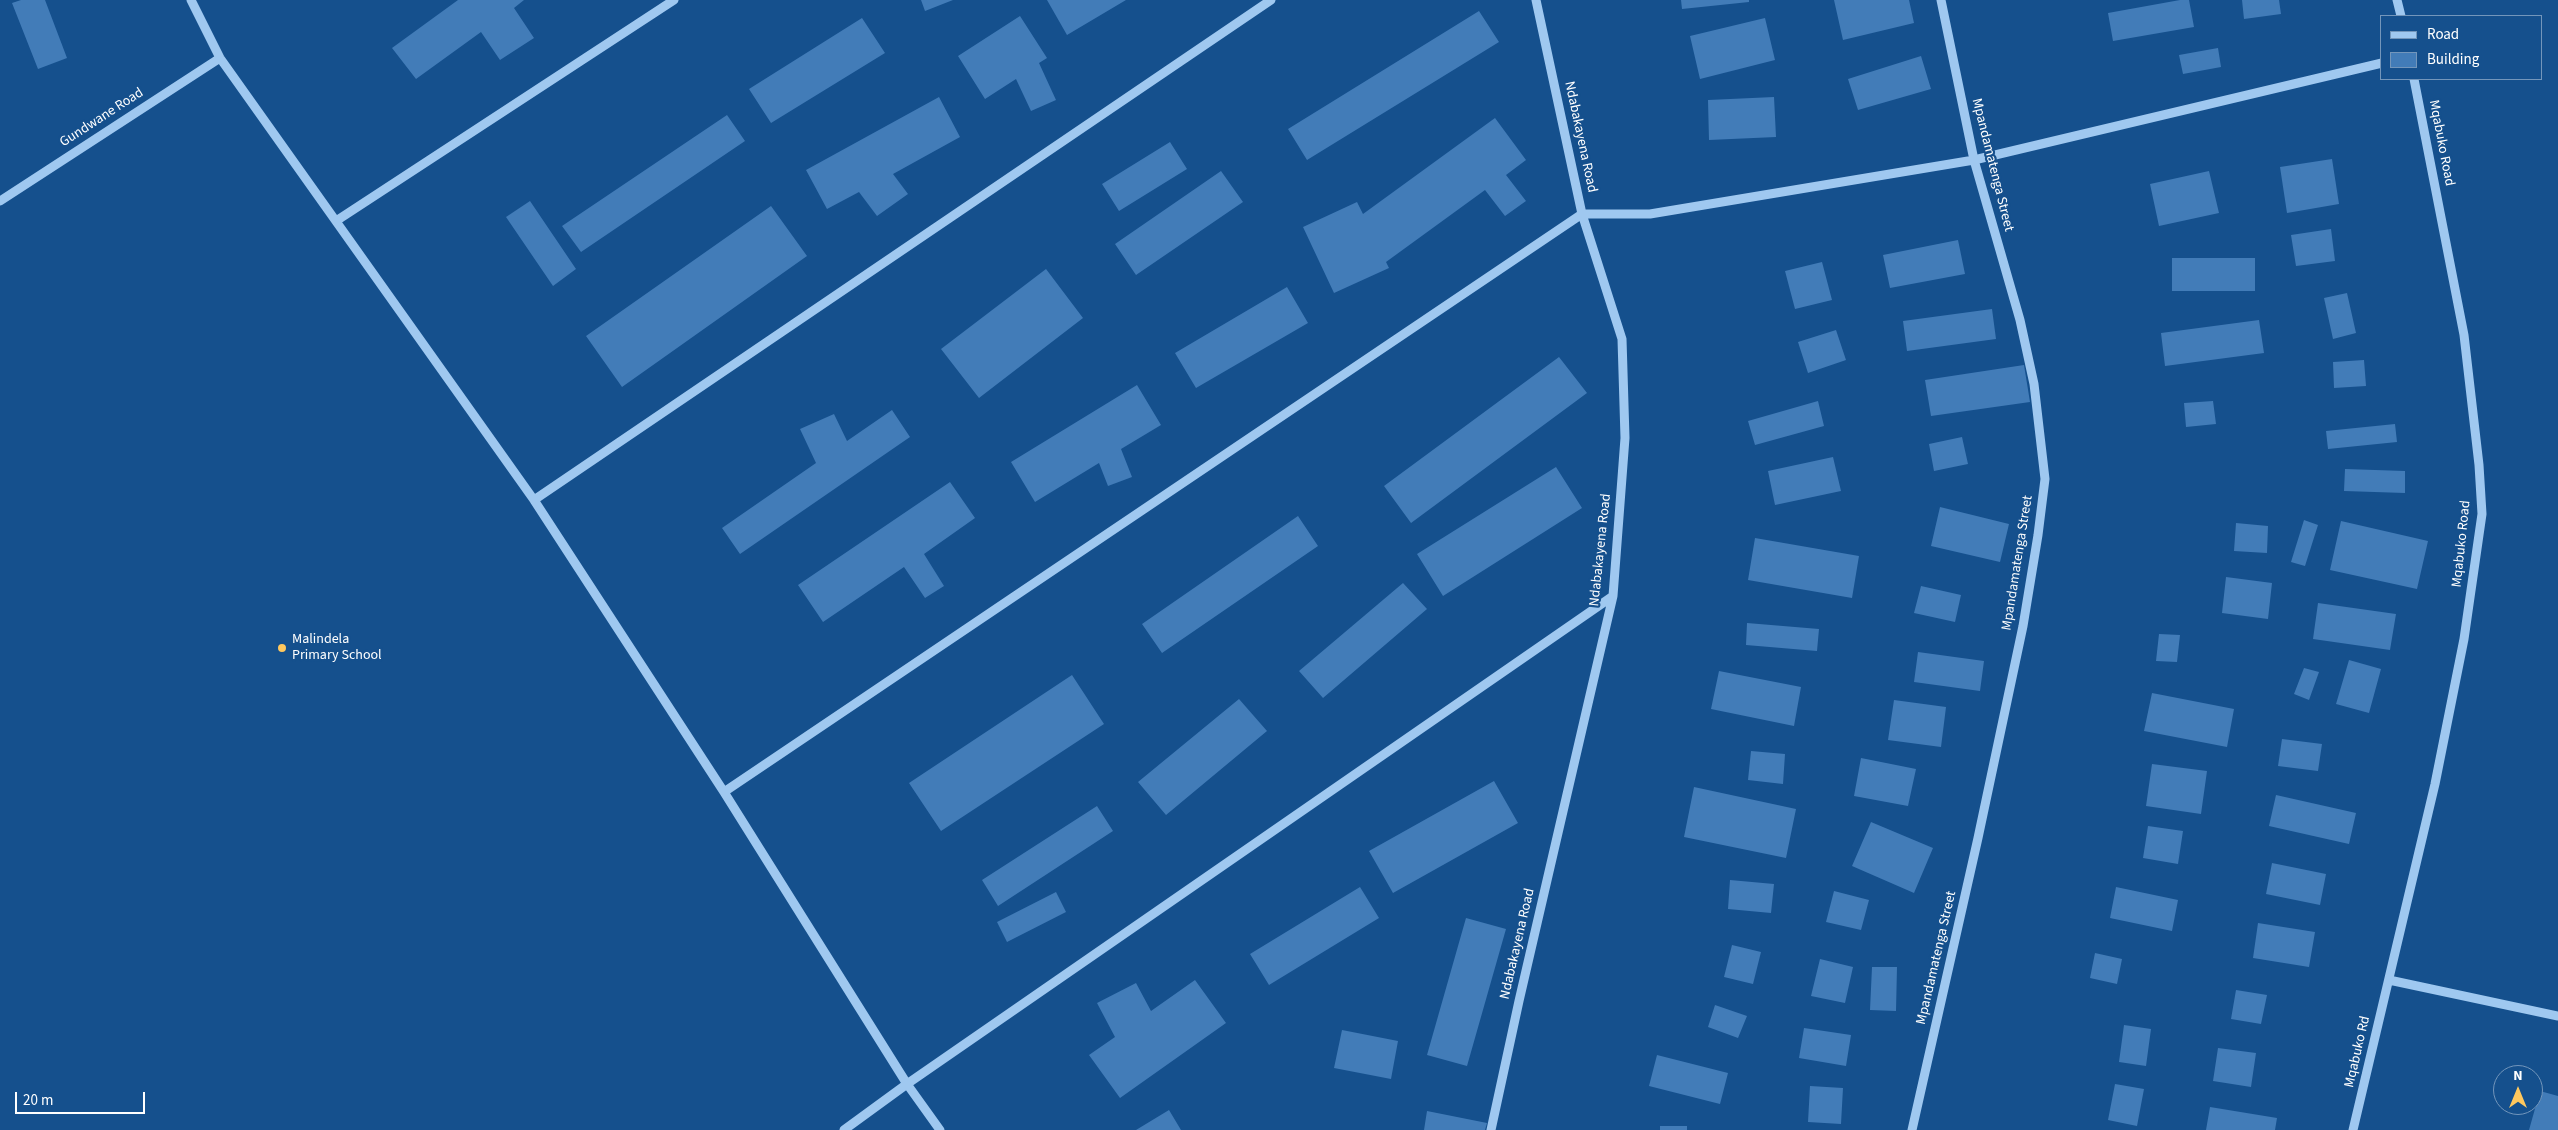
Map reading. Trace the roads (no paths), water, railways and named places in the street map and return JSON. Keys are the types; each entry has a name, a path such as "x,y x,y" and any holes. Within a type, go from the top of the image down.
{"street":[{"path":"191,0 220,58 534,500 724,792 906,1084 940,1130"},
{"path":"336,221 674,0"},
{"path":"534,500 1271,0"},
{"name":"Ndabakayena Road","path":"1492,1130 1519,1001 1613,596 1625,438 1622,338 1582,214 1536,0"},
{"name":"Mpandamatenga Street","path":"1912,1130 2024,626 2045,479 2034,384 2020,320 1974,160 1941,0"},
{"path":"2397,0 2401,15"},
{"name":"Gundwane Road","path":"0,201 220,58"},
{"path":"724,792 1582,214 1650,214 1974,160 2380,63"},
{"name":"Mqabuko Road","path":"2389,980 2435,784 2464,639 2482,514 2479,465 2464,335 2414,80"},
{"path":"844,1130 906,1084 1613,596"},
{"path":"2389,980 2558,1016"},
{"name":"Mqabuko Rd","path":"2354,1130 2389,980"}],"place":[{"name":"Malindela Primary School","path":"282,648"}]}
